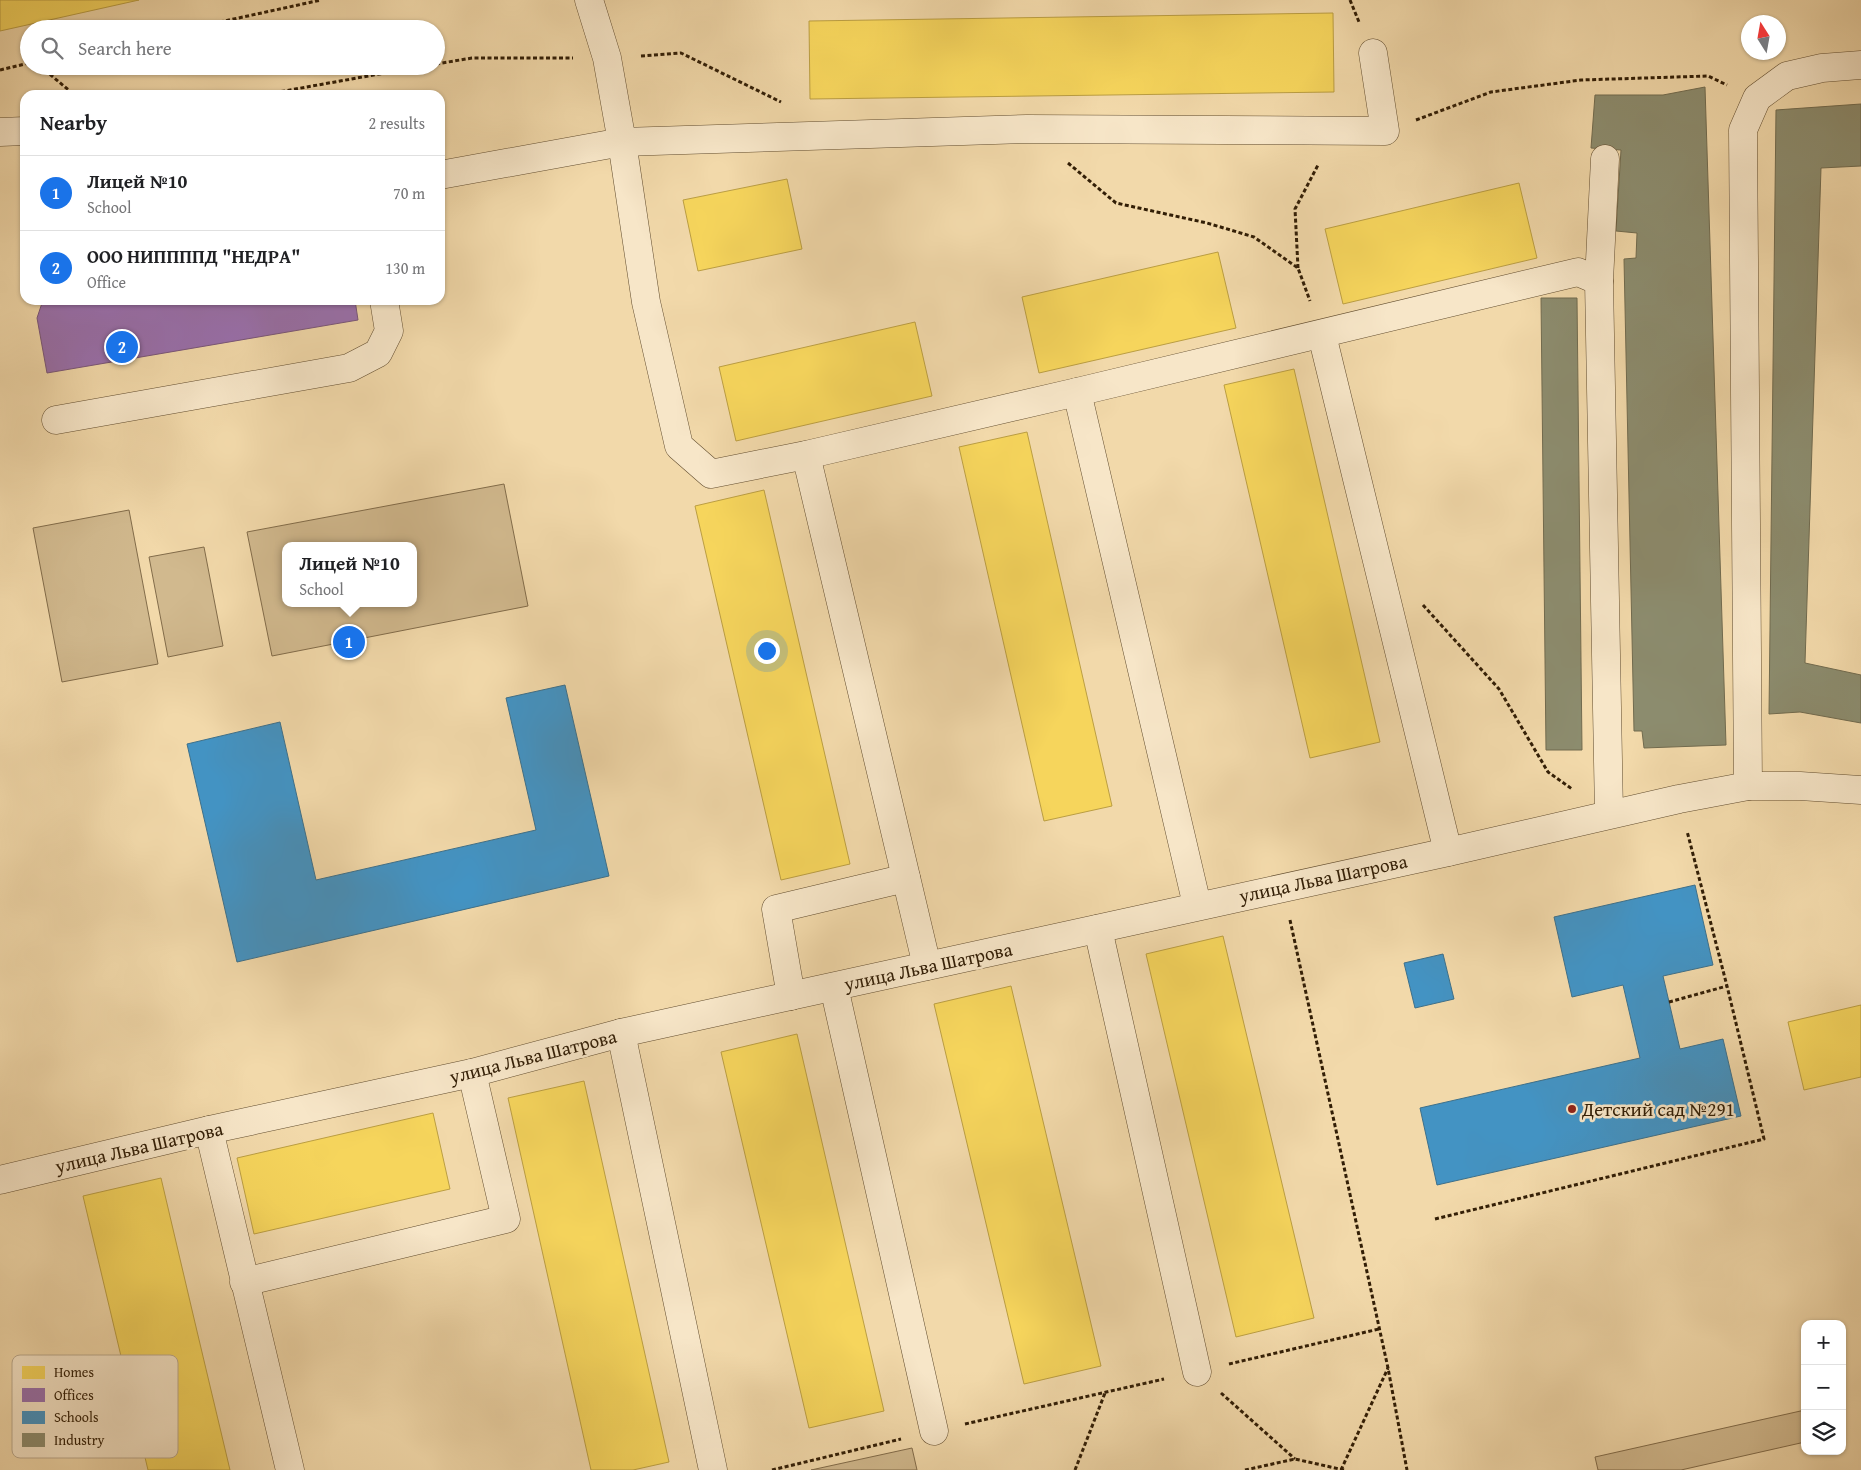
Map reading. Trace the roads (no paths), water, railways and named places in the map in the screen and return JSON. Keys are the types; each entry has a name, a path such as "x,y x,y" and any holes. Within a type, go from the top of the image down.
{"street":[{"path":"590,0 607,58 622,142 646,302 679,446 711,474 806,455 1322,335 1578,272 1599,281"},
{"path":"445,174 622,142 1027,129 1385,131 1372,53"},
{"path":"1748,786 1743,130 1758,98 1787,76 1822,68 1861,65"},
{"path":"0,132 20,131"},
{"path":"1605,159 1599,281 1609,814"},
{"path":"56,420 349,368 378,353 389,331 385,305"},
{"path":"1322,335 1448,852"},
{"path":"1077,392 1197,906"},
{"path":"806,455 927,966"},
{"name":"улица Льва Шатрова","path":"0,1180 208,1130 472,1073 621,1034 1448,852 1679,799 1748,786 1800,786 1861,790"},
{"path":"792,996 776,910 906,878"},
{"path":"1098,928 1196,1372"},
{"path":"834,987 934,1430"},
{"path":"621,1034 713,1470"},
{"path":"244,1282 506,1219 472,1073"},
{"path":"208,1130 290,1470"}],"place":[{"name":"ООО НИППППД \"НЕДРА\"","path":"122,347"},
{"name":"Лицей №10","path":"349,642"},
{"name":"Детский сад №291","path":"1572,1109"}]}
